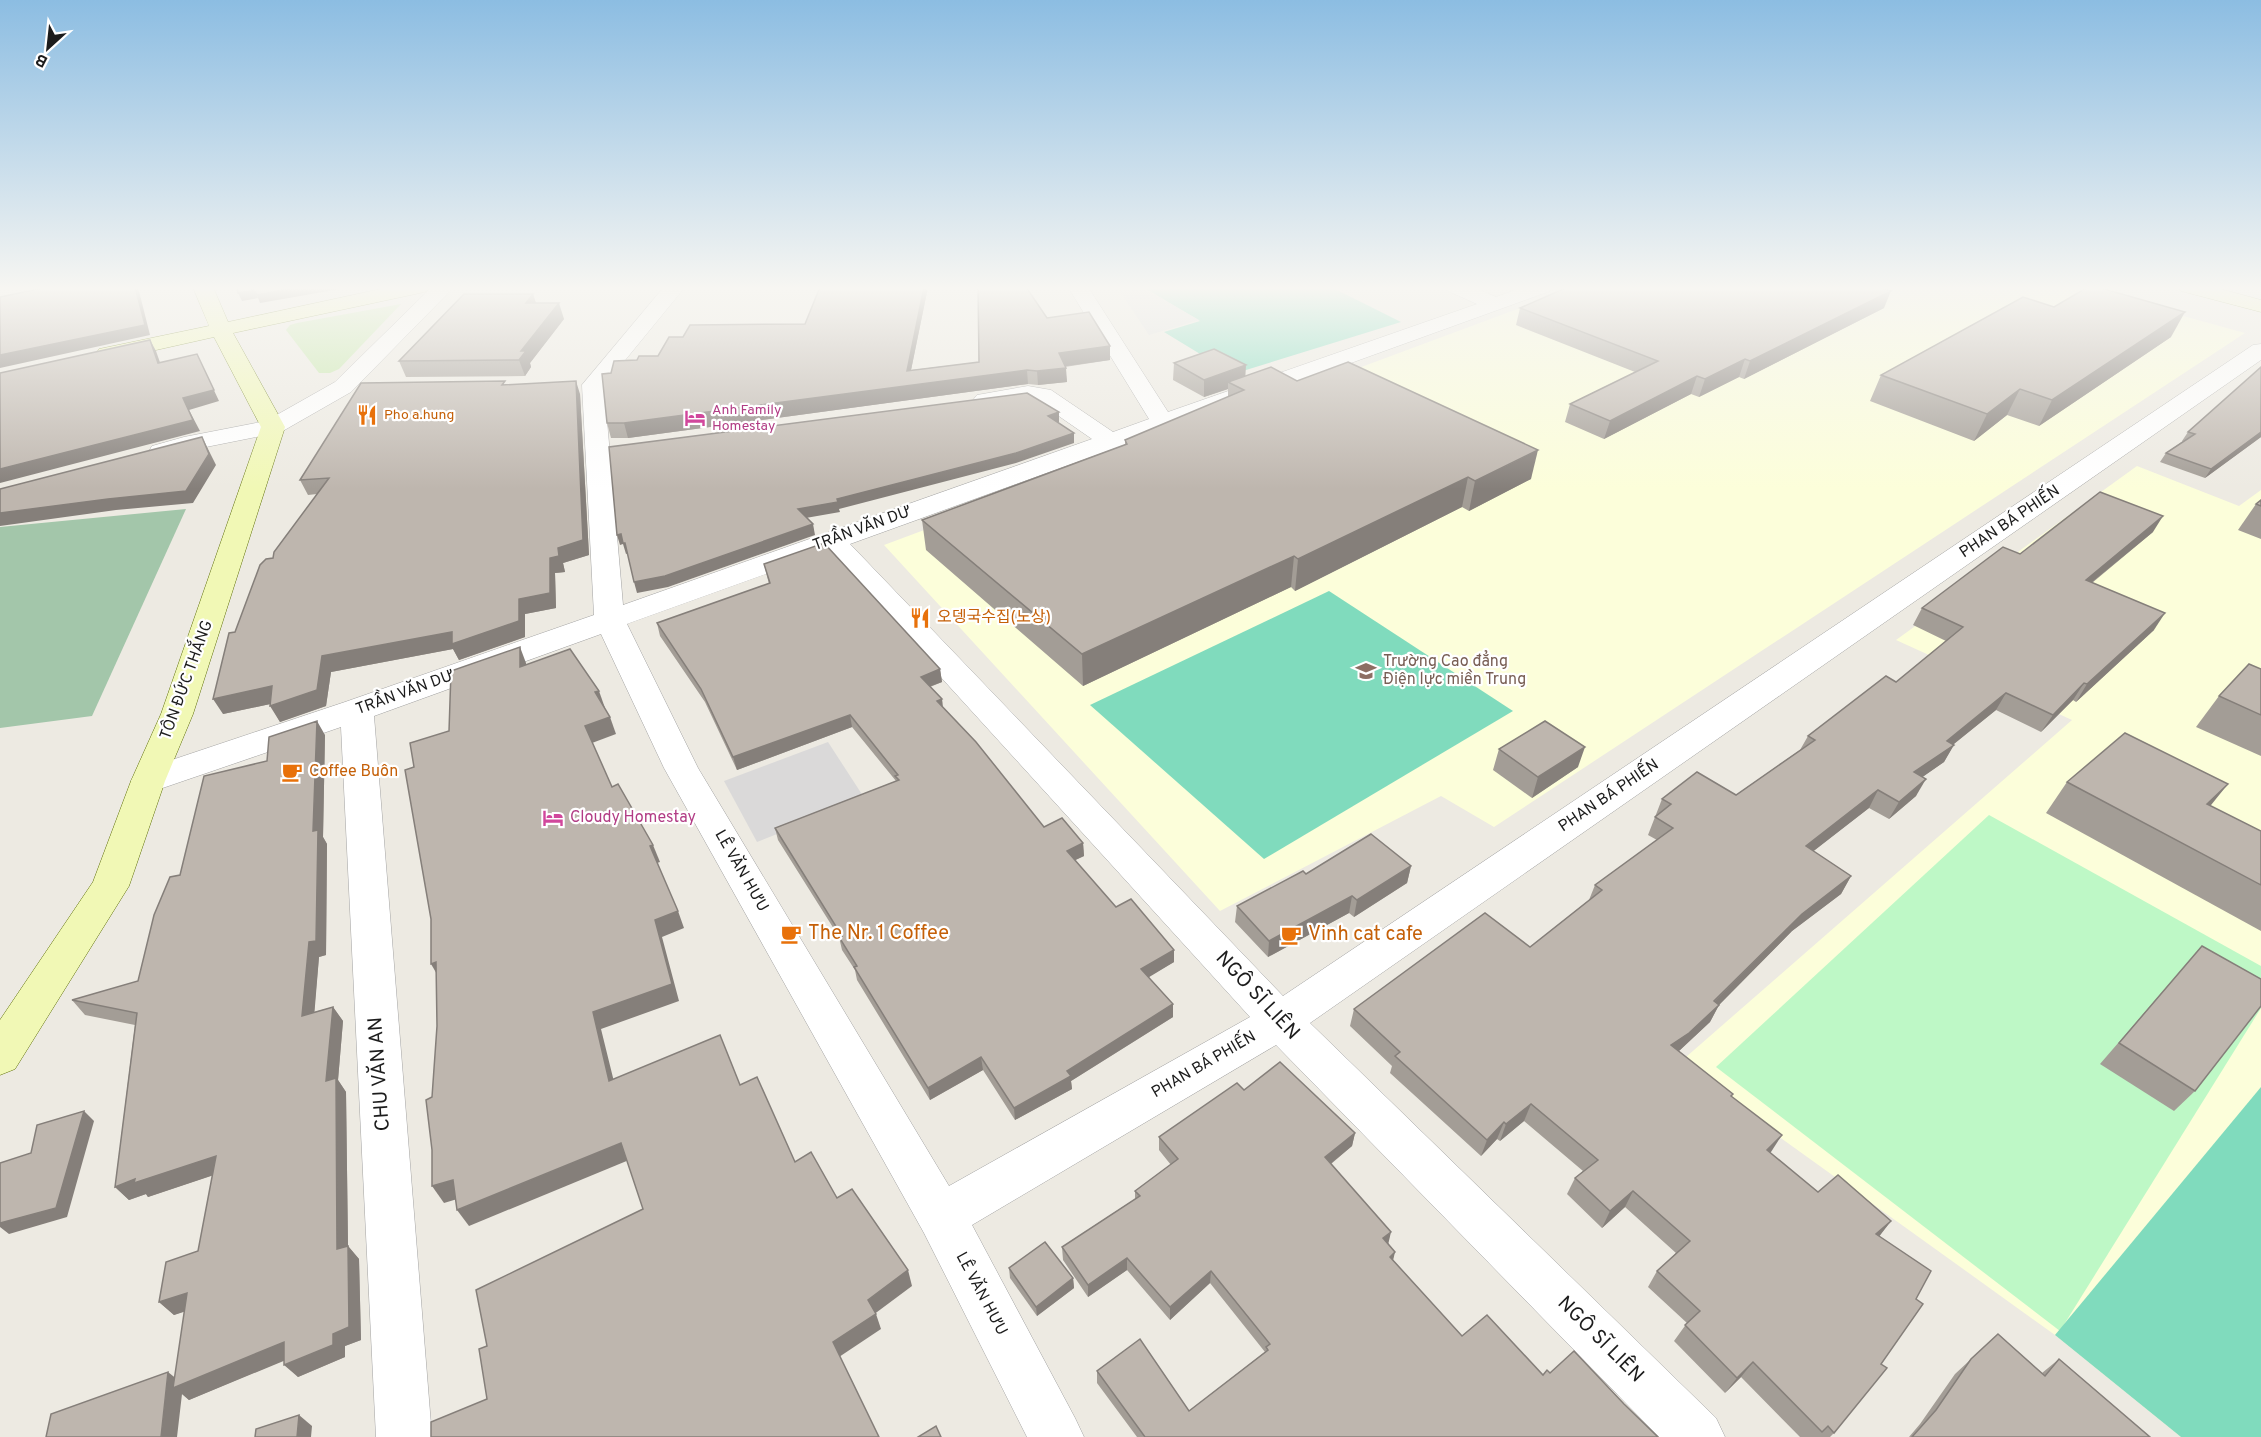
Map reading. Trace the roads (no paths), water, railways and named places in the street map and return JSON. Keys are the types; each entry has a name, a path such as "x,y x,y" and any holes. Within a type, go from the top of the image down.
{"street":[{"path":"87,358 105,354"},
{"path":"233,354 273,427"},
{"path":"141,457 193,442 273,427 343,387 376,354"},
{"name":"LÊ VĂN HƯU","path":"611,354 581,385 608,448 609,620 681,768 941,1216 1056,1437"},
{"path":"1120,354 1163,423"},
{"name":"TRẦN VĂN DƯ","path":"148,781 357,710 1355,354"},
{"name":"PHAN BÁ PHIẾN","path":"941,1216 1280,1021 2255,354"},
{"path":"343,387 379,386"},
{"path":"967,402 1028,393 1043,395 1109,440"},
{"name":"TÔN ĐỨC THẮNG","path":"0,1056 110,886 148,781 177,714 273,427"},
{"name":"NGÔ SĨ LIÊN","path":"831,540 1280,1021 1697,1437"},
{"name":"CHU VĂN AN","path":"357,710 404,1437"}],"place":[{"name":"Pho a.hung","path":"367,415"},
{"name":"Anh Family Homestay","path":"695,418"},
{"name":"오뎅국수집(노상)","path":"920,618"},
{"name":"Trường Cao đẳng Điện lực miền Trung","path":"1366,671"},
{"name":"Coffee Buôn","path":"292,772"},
{"name":"Cloudy Homestay","path":"553,818"},
{"name":"The Nr. 1 Coffee","path":"791,934"},
{"name":"Vinh cat cafe","path":"1291,935"}]}
